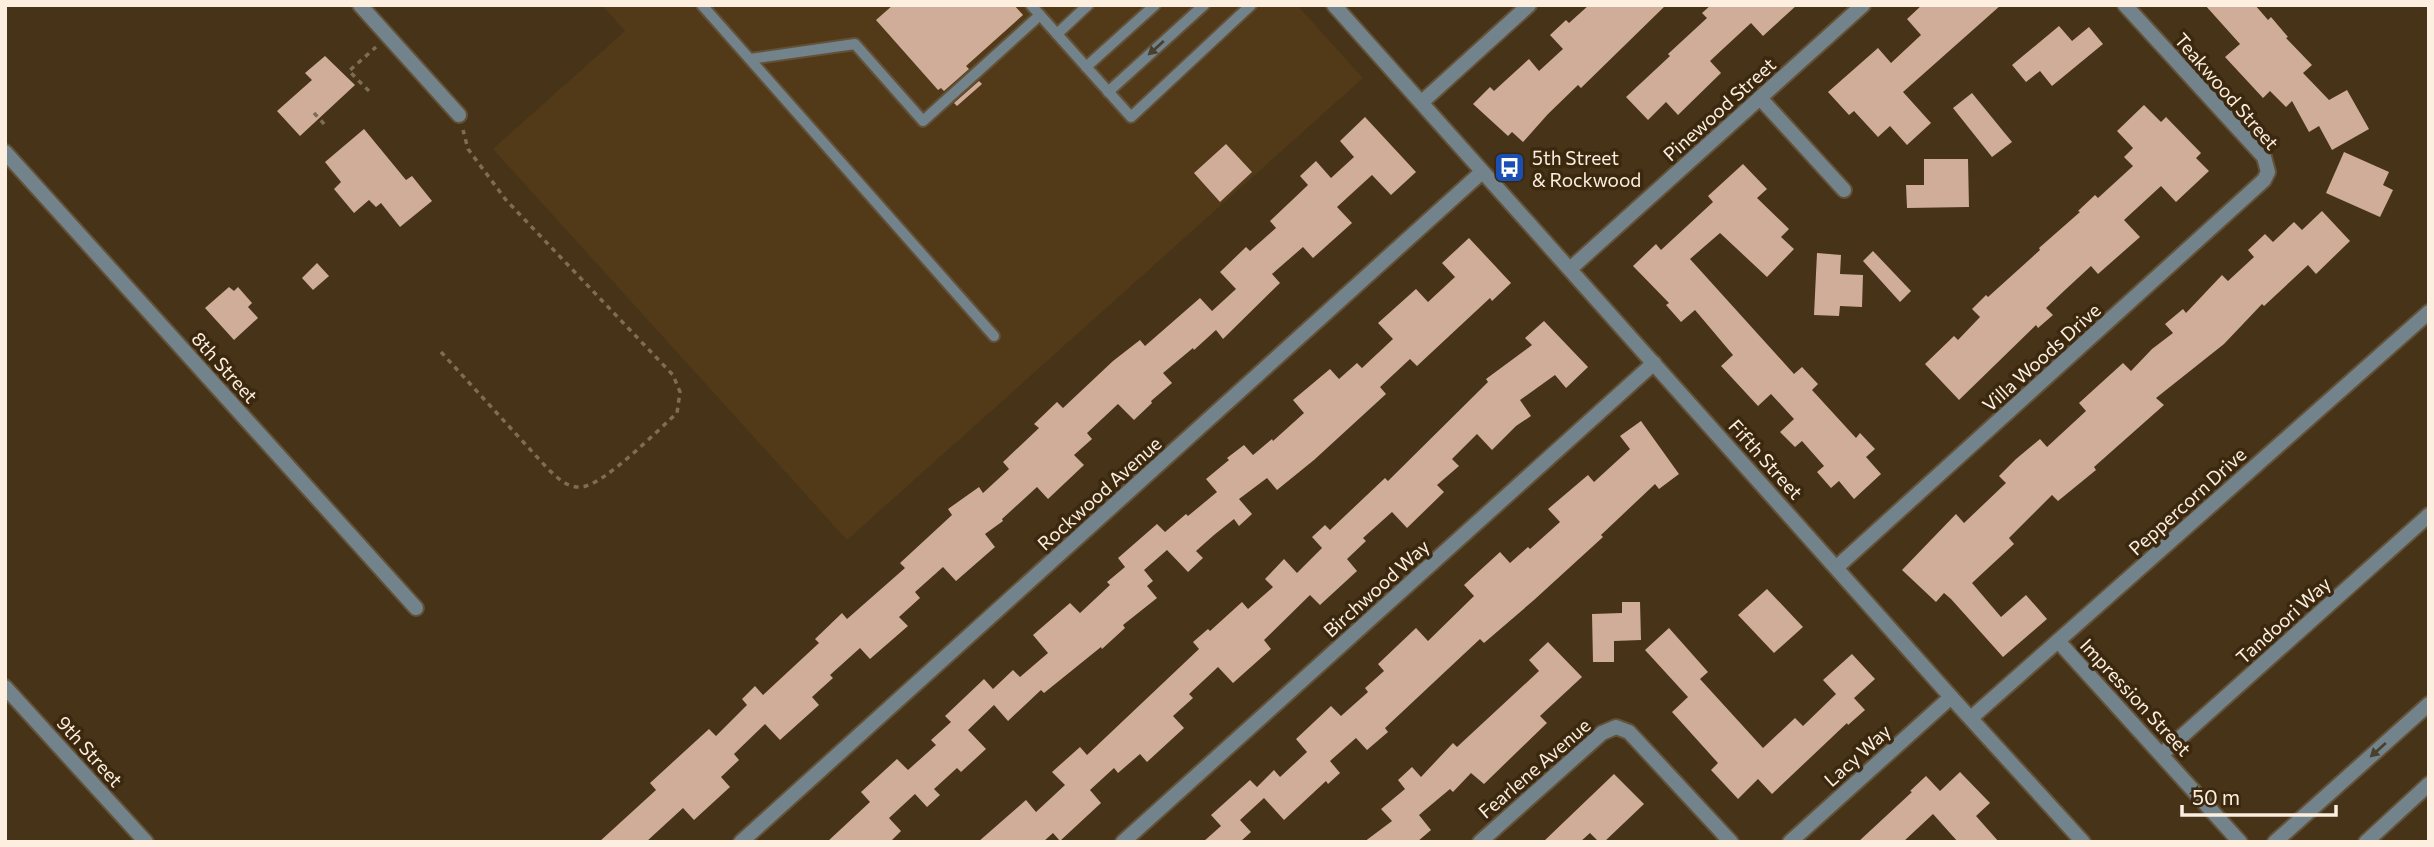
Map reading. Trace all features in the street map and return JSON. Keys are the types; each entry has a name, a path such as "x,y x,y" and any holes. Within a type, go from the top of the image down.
{"street":[{"path":"360,5 459,115"},
{"name":"Fifth Street","path":"1334,5 2083,842"},
{"path":"1422,102 1529,5"},
{"name":"Pinewood Street","path":"1570,269 1863,5"},
{"name":"Teakwood Street","path":"2125,5 2264,157 2268,172"},
{"path":"1760,98 1844,190"},
{"name":"8th Street","path":"5,152 416,608"},
{"name":"Rockwood Avenue","path":"741,842 1482,172"},
{"name":"Villa Woods Drive","path":"1837,567 2259,187 2268,172"},
{"name":"Peppercorn Drive","path":"1971,718 2429,312"},
{"name":"Birchwood Way","path":"1123,842 1654,363"},
{"name":"Tandoori Way","path":"2162,754 2429,515"},
{"name":"Impression Street","path":"2058,641 2241,842"},
{"name":"9th Street","path":"5,687 146,842"},
{"name":"Lacy Way","path":"1790,842 1951,696"},
{"path":"2275,842 2429,704"},
{"name":"Fearlene Avenue","path":"1480,842 1602,733 1616,727 1629,732 1731,842"},
{"path":"2366,842 2429,784"}],"lane":[{"path":"702,5 994,336"},
{"path":"1031,5 1131,117 1251,5"},
{"path":"1057,34 1088,5"},
{"path":"1086,67 1155,5"},
{"path":"1108,92 1204,5"},
{"path":"750,60 855,44 923,121 1040,15"}],"path":[{"path":"369,91 349,71 388,36"},
{"path":"314,113 327,127"},
{"path":"441,352 548,469 566,485 581,488 600,481 677,413 680,392 673,374 506,200 468,149 459,115"}],"shaded area":[{"path":"602,5 1297,5 1363,78 847,540 493,149 625,31"}],"building":[{"path":"893,5 1014,5 1023,15 966,66 969,69 944,91 941,88 938,90 876,20"},
{"path":"1589,5 1666,5 1581,88 1578,85 1523,142 1512,132 1508,136 1473,104 1490,87 1494,91 1529,59 1539,71 1563,49 1550,35 1566,20 1569,23"},
{"path":"1711,5 1797,5 1763,36 1751,23 1725,47 1710,61 1721,73 1678,115 1666,102 1648,120 1626,97 1707,18 1702,13"},
{"path":"1922,5 2001,5 1903,92 1931,123 1907,145 1890,126 1878,137 1854,111 1849,115 1828,92 1878,48 1891,63 1921,35 1907,19"},
{"path":"2205,5 2255,5 2268,20 2271,17 2288,37 2286,38 2312,65 2303,73 2329,100 2347,90 2369,129 2332,150 2319,126 2309,132 2292,101 2286,107 2270,91 2263,98 2225,57 2240,44"},
{"path":"2059,26 2072,41 2089,27 2103,44 2052,86 2040,71 2026,82 2012,65"},
{"path":"325,56 355,85 300,136 277,111 312,80 305,73"},
{"path":"979,81 982,84 957,106 954,103"},
{"path":"1972,93 2012,142 1992,157 1953,108"},
{"path":"2144,105 2161,122 2166,117 2201,153 2196,158 2209,171 2176,202 2161,186 2124,220 2140,237 2098,274 2091,266 2046,308 2053,315 2038,328 2036,325 1959,400 1925,364 1954,336 1958,340 1980,317 1972,309 1986,295 1988,297 2040,250 2039,248 2095,195 2098,198 2133,166 2124,157 2133,148 2117,131"},
{"path":"1365,117 1416,172 1391,195 1372,175 1337,207 1352,223 1313,258 1303,247 1272,274 1280,283 1223,339 1216,330 1163,373 1172,383 1134,420 1118,404 1087,433 1092,439 1074,455 1084,465 1048,499 1037,487 1002,519 1003,521 985,534 995,547 956,581 943,567 915,592 920,598 899,617 908,626 870,659 860,648 830,675 833,678 812,697 819,705 780,740 765,724 734,754 739,760 721,777 730,787 694,820 683,808 646,842 599,842 656,790 650,783 709,729 716,736 747,705 742,699 755,686 763,695 819,643 815,639 842,613 847,619 905,568 900,563 952,515 948,509 979,487 983,493 1009,469 1003,462 1039,428 1034,424 1057,402 1063,408 1113,361 1140,340 1145,346 1200,298 1212,311 1236,289 1220,272 1246,247 1250,251 1276,228 1270,221 1308,185 1300,176 1316,161 1331,178 1354,157 1340,141"},
{"path":"364,129 406,180 412,176 432,201 400,227 381,203 376,207 369,200 354,213 334,189 341,182 325,162"},
{"path":"1226,144 1252,172 1220,202 1194,173"},
{"path":"2344,152 2389,172 2383,185 2393,190 2380,217 2326,193"},
{"path":"1924,159 1968,159 1969,207 1907,208 1906,185 1924,185"},
{"path":"1743,164 1767,189 1757,198 1789,229 1781,237 1794,249 1767,277 1720,233 1690,259 1794,374 1802,367 1818,384 1812,390 1856,438 1860,433 1875,449 1866,457 1881,474 1854,499 1839,481 1831,488 1817,472 1824,466 1802,441 1795,447 1780,432 1794,419 1771,394 1758,406 1721,366 1733,355 1695,310 1681,322 1666,305 1669,303 1633,266 1656,244 1661,250 1713,202 1708,196"},
{"path":"2322,211 2350,241 2316,274 2308,265 2264,306 2262,304 2224,344 2156,398 2164,405 2094,467 2096,470 2058,501 2052,495 2009,538 2014,544 1972,583 2001,617 2026,595 2047,619 2003,657 1951,599 1944,593 1936,602 1902,570 1956,514 1964,523 2006,483 1999,476 2016,459 2040,439 2047,447 2086,411 2079,403 2123,363 2131,371 2152,349 2173,333 2165,324 2183,309 2186,313 2222,275 2228,281 2254,257 2248,250 2265,234 2273,242 2294,222 2302,230"},
{"path":"1469,238 1511,283 1492,301 1490,298 1417,366 1410,359 1380,387 1386,394 1277,490 1267,478 1239,499 1252,514 1239,526 1234,519 1196,551 1203,558 1188,572 1167,550 1144,570 1153,581 1147,586 1157,598 1123,625 1125,628 1102,649 1101,647 1044,693 1041,690 1008,721 994,705 968,730 986,749 961,772 957,768 934,789 940,795 927,807 915,794 889,818 901,831 890,842 827,842 870,802 861,792 897,759 908,770 936,745 931,740 951,722 945,716 984,679 993,689 1013,670 1020,677 1048,653 1033,635 1070,603 1080,613 1110,585 1107,582 1125,567 1118,558 1157,524 1165,532 1217,492 1206,479 1229,460 1227,458 1244,445 1253,455 1272,439 1273,441 1304,413 1293,400 1330,369 1339,379 1357,363 1362,368 1393,339 1378,323 1416,289 1428,302 1455,277 1442,263"},
{"path":"1873,251 1911,291 1900,302 1863,261"},
{"path":"1817,253 1841,255 1840,274 1863,275 1862,307 1840,306 1839,316 1814,315"},
{"path":"317,263 329,276 313,290 302,278"},
{"path":"229,287 234,291 238,287 252,303 248,307 258,318 234,340 205,308"},
{"path":"1544,321 1588,367 1566,388 1555,375 1520,400 1531,416 1516,426 1492,450 1477,434 1452,459 1459,466 1437,485 1444,492 1407,528 1392,512 1363,538 1366,541 1347,559 1357,571 1320,605 1310,595 1264,640 1271,649 1233,683 1218,667 1189,694 1193,698 1173,716 1184,728 1147,762 1140,754 1118,773 1114,768 1090,790 1101,803 1060,841 1053,833 1043,842 978,842 1026,800 1036,812 1065,785 1052,772 1080,747 1087,755 1199,649 1193,642 1208,629 1210,631 1242,602 1248,609 1273,587 1265,579 1284,559 1297,573 1322,548 1312,537 1325,525 1330,530 1385,478 1388,481 1488,382 1486,379 1532,345 1525,338"},
{"path":"1641,421 1679,474 1659,489 1655,484 1601,535 1603,537 1534,600 1484,643 1480,639 1385,728 1388,732 1367,750 1356,738 1330,761 1340,773 1328,784 1326,781 1284,820 1264,798 1240,820 1251,832 1240,842 1203,842 1221,826 1211,815 1250,780 1257,787 1274,770 1280,777 1307,752 1296,739 1331,706 1341,716 1368,692 1365,688 1384,671 1378,664 1416,628 1428,641 1474,596 1464,585 1500,552 1510,563 1560,522 1548,509 1588,475 1594,482 1630,449 1620,436"},
{"path":"1767,589 1803,627 1774,653 1738,615"},
{"path":"1622,602 1640,602 1641,640 1614,641 1614,662 1593,662 1592,614 1622,613"},
{"path":"1669,628 1708,672 1700,679 1763,748 1795,718 1803,726 1836,694 1823,680 1852,654 1875,679 1854,698 1865,710 1848,725 1847,723 1772,794 1758,779 1738,799 1711,770 1718,763 1672,712 1688,697 1645,650"},
{"path":"1548,642 1582,677 1540,716 1547,723 1484,784 1471,773 1453,792 1450,789 1419,815 1431,830 1417,842 1364,842 1392,821 1381,809 1405,789 1398,780 1412,767 1421,777 1453,743 1457,747 1539,671 1529,660"},
{"path":"1960,772 1990,803 1976,816 1999,842 1958,842 1933,814 1903,842 1858,842 1926,776 1940,791"},
{"path":"1614,774 1644,804 1604,842 1599,842 1590,833 1580,842 1543,842"}],"place":[{"name":"5th Street & Rockwood","path":"1509,168"}]}
